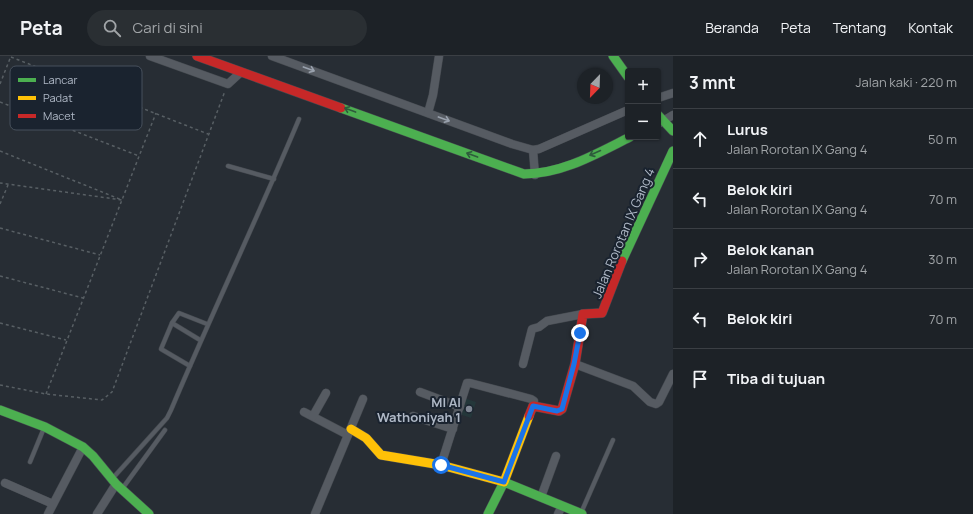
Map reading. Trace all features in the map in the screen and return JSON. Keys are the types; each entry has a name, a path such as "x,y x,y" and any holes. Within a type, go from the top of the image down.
{"street":[{"path":"150,56 228,84 241,72"},
{"path":"197,56 524,174 535,175 562,168 625,139"},
{"path":"272,56 512,144 533,150 539,149 625,111"},
{"path":"428,113 434,95 439,56"},
{"path":"613,56 625,73"},
{"path":"661,97 673,93"},
{"path":"661,120 673,115"},
{"path":"661,121 673,131"},
{"path":"533,150 535,175"},
{"name":"Jalan Rorotan IX Gang 4","path":"583,314 602,313 618,270 673,150"},
{"path":"523,364 532,329 539,327 547,321 583,314 574,364 562,409 557,411 533,406"},
{"path":"574,364 633,386 650,402 656,404 659,402 673,374"},
{"path":"441,465 468,383 531,398 534,401 504,482 488,514"},
{"path":"420,392 460,406"},
{"path":"313,416 326,393"},
{"path":"314,514 363,399"},
{"path":"0,410 45,427 83,447 93,456 116,484 149,514"},
{"path":"304,412 366,438 380,455 441,465 504,482 541,497 560,510 582,514"},
{"path":"413,416 453,429"},
{"path":"48,514 83,447"},
{"path":"541,497 556,456"},
{"path":"5,483 53,504"},
{"path":"97,514 116,484"}],"lane":[{"path":"116,484 167,418 207,324 274,179 299,119"},
{"path":"228,166 274,179"},
{"path":"190,366 162,349 172,323 179,313 207,324"},
{"path":"172,323 200,340"},
{"path":"30,462 45,427"},
{"path":"116,484 164,430"},
{"path":"582,514 613,440"}],"path":[{"path":"0,84 11,56 36,66"},
{"path":"0,385 46,394 102,400 112,392 228,84"},
{"path":"0,102 10,106"},
{"path":"142,108 208,134"},
{"path":"46,394 156,114"},
{"path":"72,130 139,156"},
{"path":"0,150 122,200"},
{"path":"0,183 122,200"},
{"path":"0,204 8,184"},
{"path":"0,228 100,255"},
{"path":"0,276 83,298"},
{"path":"0,323 67,340"}],"shaded area":[{"path":"464,398 476,402 471,418 459,414"}],"traffic: fast":[{"path":"613,56 625,73"},
{"path":"341,108 524,174 552,171 565,167 592,156 625,140"},
{"path":"661,118 673,131"},
{"path":"622,261 673,151"},
{"path":"0,410 45,427 83,447 93,456 116,484 149,514"},
{"path":"488,514 504,482 582,514"}],"traffic: slow":[{"path":"351,429 366,438 381,455 441,465 504,482 529,416"}],"traffic: jam":[{"path":"197,56 341,108"},
{"path":"529,416 533,406 559,411 562,409 575,364 583,314 602,313 622,261"}],"place":[{"name":"MI Al Wathoniyah 1","path":"469,409"}],"route":[{"path":"441,465 504,482 533,406 557,411 562,409 574,364 580,333"}]}
